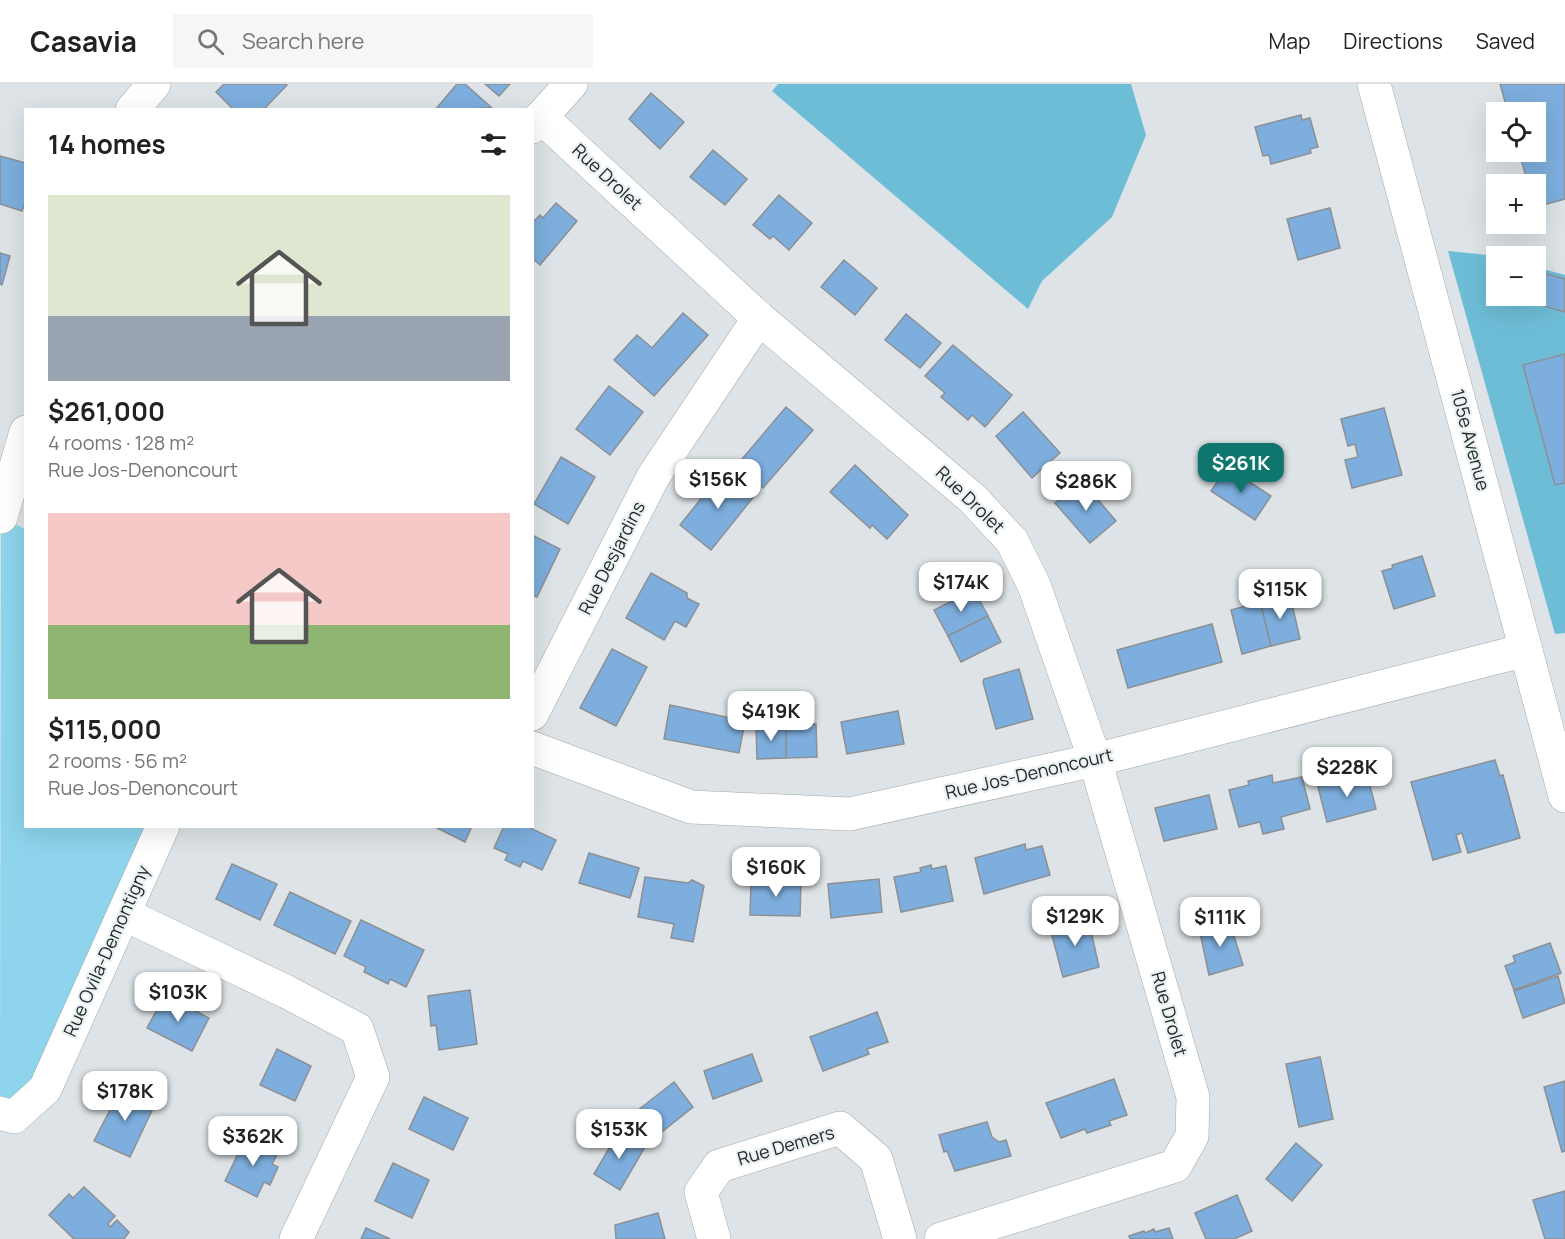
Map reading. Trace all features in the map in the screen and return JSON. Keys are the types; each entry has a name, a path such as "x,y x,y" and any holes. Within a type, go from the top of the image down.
{"street":[{"path":"134,108 154,84"},
{"path":"537,122 571,84"},
{"name":"105e Avenue","path":"1374,84 1565,796"},
{"name":"Rue Drolet","path":"537,122 759,318 972,498 1012,541 1034,585 1095,760 1193,1097 1192,1136 1175,1166 941,1239"},
{"name":"Rue Desjardins","path":"534,710 653,477 759,318"},
{"path":"9,522 24,443"},
{"name":"Rue Jos-Denoncourt","path":"534,749 691,807 850,814 1095,760 1526,650"},
{"name":"Rue Ovila-Demontigny","path":"0,1113 14,1117 45,1089 162,828"},
{"path":"124,914 287,992 357,1029 373,1077 296,1239"},
{"name":"Rue Demers","path":"714,1239 701,1192 719,1166 840,1128 876,1159 900,1239"}],"shaded area":[{"path":"778,84 1131,84 1146,135 1112,217 1042,281 1028,309 772,91"},
{"path":"1448,251 1486,255 1486,306 1546,306 1546,270 1565,275 1565,633 1555,634"},
{"path":"1,517 24,528 24,828 163,828 45,1089 0,1113"}],"building":[{"path":"224,84 287,85 265,108 232,108 216,92"},
{"path":"457,84 465,84 492,108 437,108"},
{"path":"485,84 510,84 499,96"},
{"path":"1500,84 1565,84 1565,199 1546,204 1546,174 1525,174 1522,162 1546,162 1546,102 1505,102"},
{"path":"651,93 684,122 660,149 629,119"},
{"path":"1301,115 1302,120 1310,118 1318,147 1310,149 1311,153 1271,164 1269,155 1263,156 1255,127"},
{"path":"713,150 747,179 725,205 690,177"},
{"path":"0,156 24,162 24,206 22,211 0,204"},
{"path":"779,195 812,223 789,250 773,236 770,239 753,225"},
{"path":"556,203 577,221 540,265 534,260 534,221 540,215 543,218"},
{"path":"1330,208 1340,248 1298,260 1287,219"},
{"path":"0,253 10,256 2,285 0,284"},
{"path":"844,260 877,288 855,315 821,287"},
{"path":"1546,274 1565,279 1565,312 1544,306 1546,306"},
{"path":"683,313 708,335 654,396 614,360 637,335 652,348"},
{"path":"906,314 941,343 920,368 885,340"},
{"path":"953,345 1012,395 985,427 972,415 968,420 941,397 945,393 925,376"},
{"path":"1565,354 1565,483 1555,485 1523,365"},
{"path":"609,386 643,412 610,455 576,429"},
{"path":"786,407 813,430 763,488 737,465"},
{"path":"1384,408 1402,475 1352,488 1345,460 1358,457 1355,444 1348,446 1341,419"},
{"path":"1023,412 1060,453 1032,478 996,436"},
{"path":"561,457 595,477 568,524 534,504"},
{"path":"855,465 908,515 887,539 872,525 870,528 830,492"},
{"path":"1227,467 1271,496 1255,520 1211,491"},
{"path":"724,470 755,495 711,550 680,525"},
{"path":"1082,481 1116,521 1090,543 1055,503"},
{"path":"534,536 560,549 537,597 534,596"},
{"path":"1422,556 1435,596 1394,609 1382,571 1393,568 1392,565"},
{"path":"651,573 687,593 687,598 699,604 686,627 675,621 664,640 626,618"},
{"path":"974,590 988,616 948,636 934,610"},
{"path":"1290,595 1300,639 1271,646 1260,602"},
{"path":"1260,602 1271,646 1242,654 1231,610"},
{"path":"988,616 1001,642 961,662 948,636"},
{"path":"1212,624 1222,662 1128,688 1117,650"},
{"path":"612,649 647,667 616,726 580,708"},
{"path":"1019,669 1033,719 996,729 984,679"},
{"path":"670,705 745,721 739,753 664,739"},
{"path":"898,711 904,744 847,754 841,722"},
{"path":"816,724 817,757 786,758 786,725"},
{"path":"756,725 786,725 786,758 757,759"},
{"path":"1495,760 1500,776 1503,775 1520,838 1468,853 1462,833 1456,835 1461,852 1433,860 1411,782"},
{"path":"1367,774 1376,809 1327,822 1318,787"},
{"path":"1272,775 1273,783 1302,777 1310,809 1281,817 1284,829 1263,834 1260,822 1239,827 1229,790 1249,785 1248,781"},
{"path":"1209,795 1217,829 1164,841 1155,808"},
{"path":"437,828 471,828 465,842"},
{"path":"503,828 530,828 556,840 542,870 523,861 520,867 505,860 508,854 494,848"},
{"path":"1025,844 1026,850 1042,846 1050,875 984,894 975,858"},
{"path":"589,853 639,868 630,898 579,883"},
{"path":"232,864 277,884 260,920 216,899"},
{"path":"931,865 932,869 946,866 953,901 901,912 894,877 921,872 920,868"},
{"path":"645,877 688,883 692,880 704,886 693,942 671,938 674,924 638,917"},
{"path":"879,879 882,912 831,918 828,884"},
{"path":"751,881 801,882 800,916 750,915"},
{"path":"290,892 351,921 335,954 274,925"},
{"path":"1088,917 1099,967 1063,977 1050,928"},
{"path":"361,920 424,950 406,987 390,979 388,984 364,972 366,967 344,956"},
{"path":"1229,920 1243,965 1209,975 1199,928"},
{"path":"1550,943 1561,973 1514,990 1505,966 1515,962 1513,956"},
{"path":"1558,976 1565,1003 1523,1018 1514,991"},
{"path":"470,990 477,1044 439,1050 436,1025 431,1026 428,996"},
{"path":"165,995 209,1018 192,1051 147,1028"},
{"path":"877,1012 888,1042 867,1049 869,1054 823,1071 810,1037"},
{"path":"277,1049 311,1066 295,1101 260,1085"},
{"path":"752,1054 762,1081 713,1099 704,1071"},
{"path":"1320,1057 1333,1119 1299,1127 1286,1064"},
{"path":"1114,1079 1127,1115 1109,1121 1111,1125 1087,1133 1085,1129 1061,1138 1046,1103"},
{"path":"1565,1081 1565,1151 1562,1152 1544,1087"},
{"path":"674,1082 693,1107 653,1139 633,1114"},
{"path":"122,1087 156,1102 130,1157 94,1141"},
{"path":"424,1097 468,1118 453,1150 409,1129"},
{"path":"987,1122 992,1137 999,1142 1006,1140 1011,1156 955,1171 947,1151 944,1152 939,1135"},
{"path":"619,1131 645,1147 620,1190 594,1174"},
{"path":"247,1135 279,1151 272,1164 278,1167 270,1185 264,1182 257,1197 225,1181"},
{"path":"1296,1143 1322,1165 1292,1201 1266,1179"},
{"path":"393,1163 429,1180 412,1218 375,1201"},
{"path":"84,1187 115,1216 108,1224 110,1227 117,1220 129,1232 124,1239 74,1239 49,1215 69,1194 73,1198"},
{"path":"1565,1191 1565,1239 1545,1239 1533,1200"},
{"path":"1237,1195 1252,1231 1234,1239 1206,1239 1195,1213"},
{"path":"658,1213 665,1239 616,1239 615,1225"},
{"path":"366,1228 390,1239 361,1239"},
{"path":"1169,1228 1173,1239 1130,1239 1129,1236 1154,1229 1155,1232"}]}
